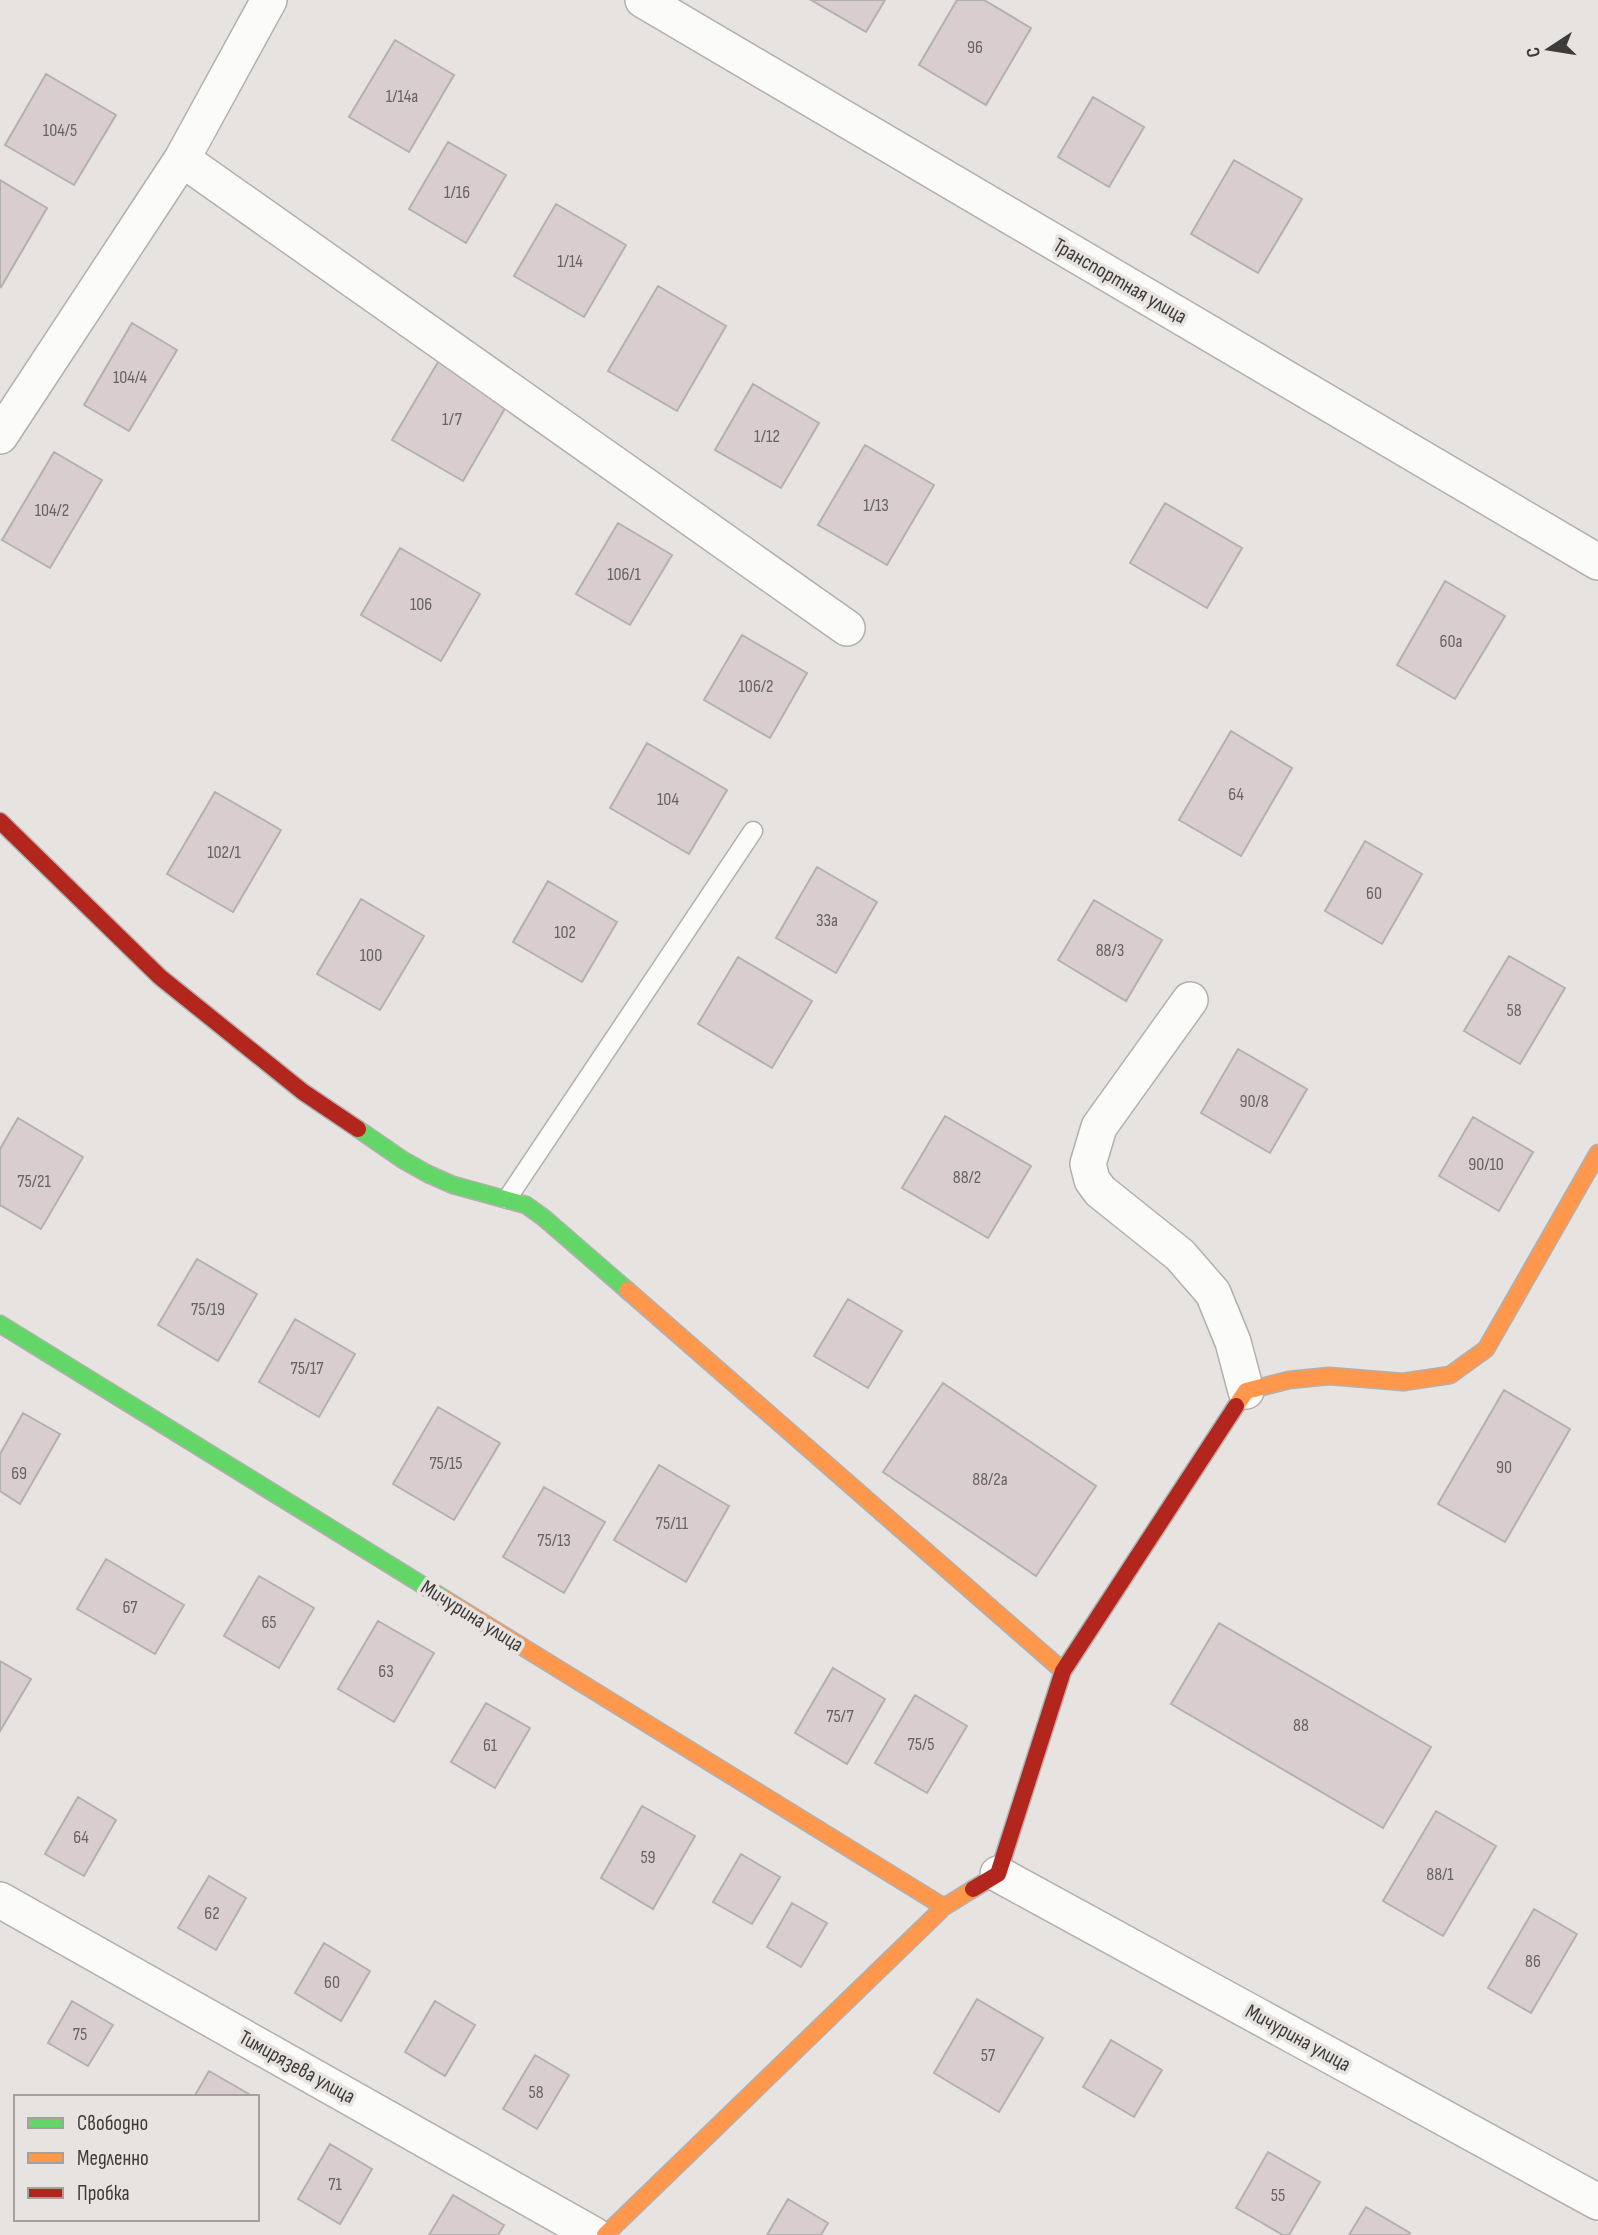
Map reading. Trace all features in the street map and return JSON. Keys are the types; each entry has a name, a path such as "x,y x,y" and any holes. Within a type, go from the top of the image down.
{"street":[{"path":"0,436 182,159 269,0"},
{"name":"Транспортная улица","path":"643,0 1598,562"},
{"path":"182,159 847,628"},
{"path":"0,821 160,976 303,1092 428,1174 453,1185 526,1205 544,1218 1063,1671"},
{"path":"1190,1000 1099,1127 1088,1164 1092,1180 1100,1191 1180,1255 1213,1293 1233,1342 1245,1391"},
{"path":"605,2235 944,1907 998,1874 1063,1671 1245,1391 1289,1380 1329,1376 1403,1382 1450,1375 1486,1349 1598,1153"},
{"name":"Мичурина улица","path":"0,1324 944,1907"},
{"name":"Мичурина улица","path":"998,1874 1598,2202"},
{"name":"Тимирязева улица","path":"0,1900 594,2235"}],"lane":[{"path":"507,1199 753,831"}],"building":[{"path":"811,0 885,0 866,32"},
{"path":"957,0 984,0 1031,28 986,105 919,65"},
{"path":"395,40 454,75 409,152 349,117"},
{"path":"46,74 116,115 74,185 5,145"},
{"path":"1093,97 1144,127 1109,187 1058,157"},
{"path":"448,142 506,175 466,243 409,209"},
{"path":"1234,160 1302,199 1258,273 1191,234"},
{"path":"0,180 47,208 1,287 0,286"},
{"path":"556,204 626,245 584,317 514,276"},
{"path":"658,286 726,326 677,411 608,371"},
{"path":"132,323 177,350 129,431 84,405"},
{"path":"441,357 511,398 463,481 392,440"},
{"path":"753,384 819,423 781,488 715,450"},
{"path":"865,445 934,485 887,565 818,525"},
{"path":"54,452 102,480 50,568 2,540"},
{"path":"1165,503 1242,548 1207,608 1130,563"},
{"path":"618,523 672,555 630,625 576,594"},
{"path":"400,548 480,594 441,661 361,615"},
{"path":"1445,581 1505,616 1455,699 1397,665"},
{"path":"742,635 807,673 770,738 704,700"},
{"path":"1231,731 1292,768 1241,856 1179,820"},
{"path":"647,743 727,790 689,854 610,808"},
{"path":"215,792 281,830 233,912 167,874"},
{"path":"1365,841 1422,874 1382,944 1325,911"},
{"path":"817,867 877,902 836,973 776,938"},
{"path":"548,881 617,922 582,982 513,942"},
{"path":"361,899 424,936 380,1010 317,974"},
{"path":"1094,900 1162,940 1126,1001 1058,960"},
{"path":"1509,956 1565,988 1520,1064 1464,1031"},
{"path":"738,957 812,1001 772,1068 698,1024"},
{"path":"1238,1049 1307,1089 1270,1153 1201,1113"},
{"path":"945,1116 1031,1166 988,1238 902,1188"},
{"path":"1473,1117 1533,1152 1499,1211 1439,1176"},
{"path":"18,1118 83,1157 41,1229 0,1205 0,1149"},
{"path":"197,1259 257,1294 218,1361 158,1325"},
{"path":"848,1299 902,1331 868,1388 814,1356"},
{"path":"295,1319 355,1354 319,1417 259,1382"},
{"path":"943,1383 1096,1486 1036,1576 883,1472"},
{"path":"1504,1390 1570,1429 1505,1542 1438,1504"},
{"path":"438,1407 500,1443 454,1520 393,1484"},
{"path":"23,1413 60,1434 20,1504 0,1491 0,1454"},
{"path":"659,1465 729,1506 686,1582 614,1540"},
{"path":"544,1487 605,1522 564,1593 503,1557"},
{"path":"106,1559 184,1605 155,1654 77,1609"},
{"path":"259,1576 314,1608 279,1668 224,1636"},
{"path":"378,1621 434,1653 394,1722 338,1689"},
{"path":"1219,1623 1431,1747 1383,1828 1171,1704"},
{"path":"0,1661 31,1679 0,1731"},
{"path":"833,1668 885,1699 847,1764 795,1733"},
{"path":"915,1695 967,1726 927,1793 875,1763"},
{"path":"486,1703 530,1728 495,1788 451,1762"},
{"path":"78,1797 116,1820 84,1876 45,1854"},
{"path":"642,1806 695,1836 653,1909 601,1878"},
{"path":"1436,1811 1496,1846 1443,1936 1383,1901"},
{"path":"741,1854 780,1877 752,1924 713,1902"},
{"path":"209,1876 246,1898 216,1950 178,1928"},
{"path":"792,1903 827,1923 801,1967 767,1947"},
{"path":"1534,1909 1577,1934 1531,2013 1488,1988"},
{"path":"324,1943 370,1971 341,2021 295,1993"},
{"path":"977,1999 1043,2038 999,2112 934,2073"},
{"path":"72,2001 113,2025 88,2066 48,2043"},
{"path":"435,2001 475,2025 445,2076 405,2052"},
{"path":"1111,2040 1162,2070 1134,2117 1083,2087"},
{"path":"535,2055 569,2075 537,2129 503,2109"},
{"path":"209,2071 251,2095 195,2095"},
{"path":"330,2144 372,2169 340,2224 298,2199"},
{"path":"1268,2152 1320,2182 1289,2235 1283,2235 1236,2208"},
{"path":"453,2195 504,2225 498,2235 429,2235"},
{"path":"788,2199 828,2223 821,2235 767,2235"},
{"path":"1366,2207 1410,2233 1409,2235 1349,2235"}],"traffic: fast":[{"path":"358,1129 428,1174 453,1185 526,1205 627,1290"},
{"path":"0,1324 445,1599"}],"traffic: slow":[{"path":"1236,1406 1246,1391 1289,1380 1329,1376 1403,1382 1450,1375 1486,1349 1598,1153"},
{"path":"627,1290 1063,1671"},
{"path":"445,1599 944,1907"},
{"path":"605,2235 944,1907 973,1889"}],"traffic: jam":[{"path":"0,821 160,977 303,1092 358,1129"},
{"path":"973,1889 998,1874 1063,1671 1236,1406"}]}
